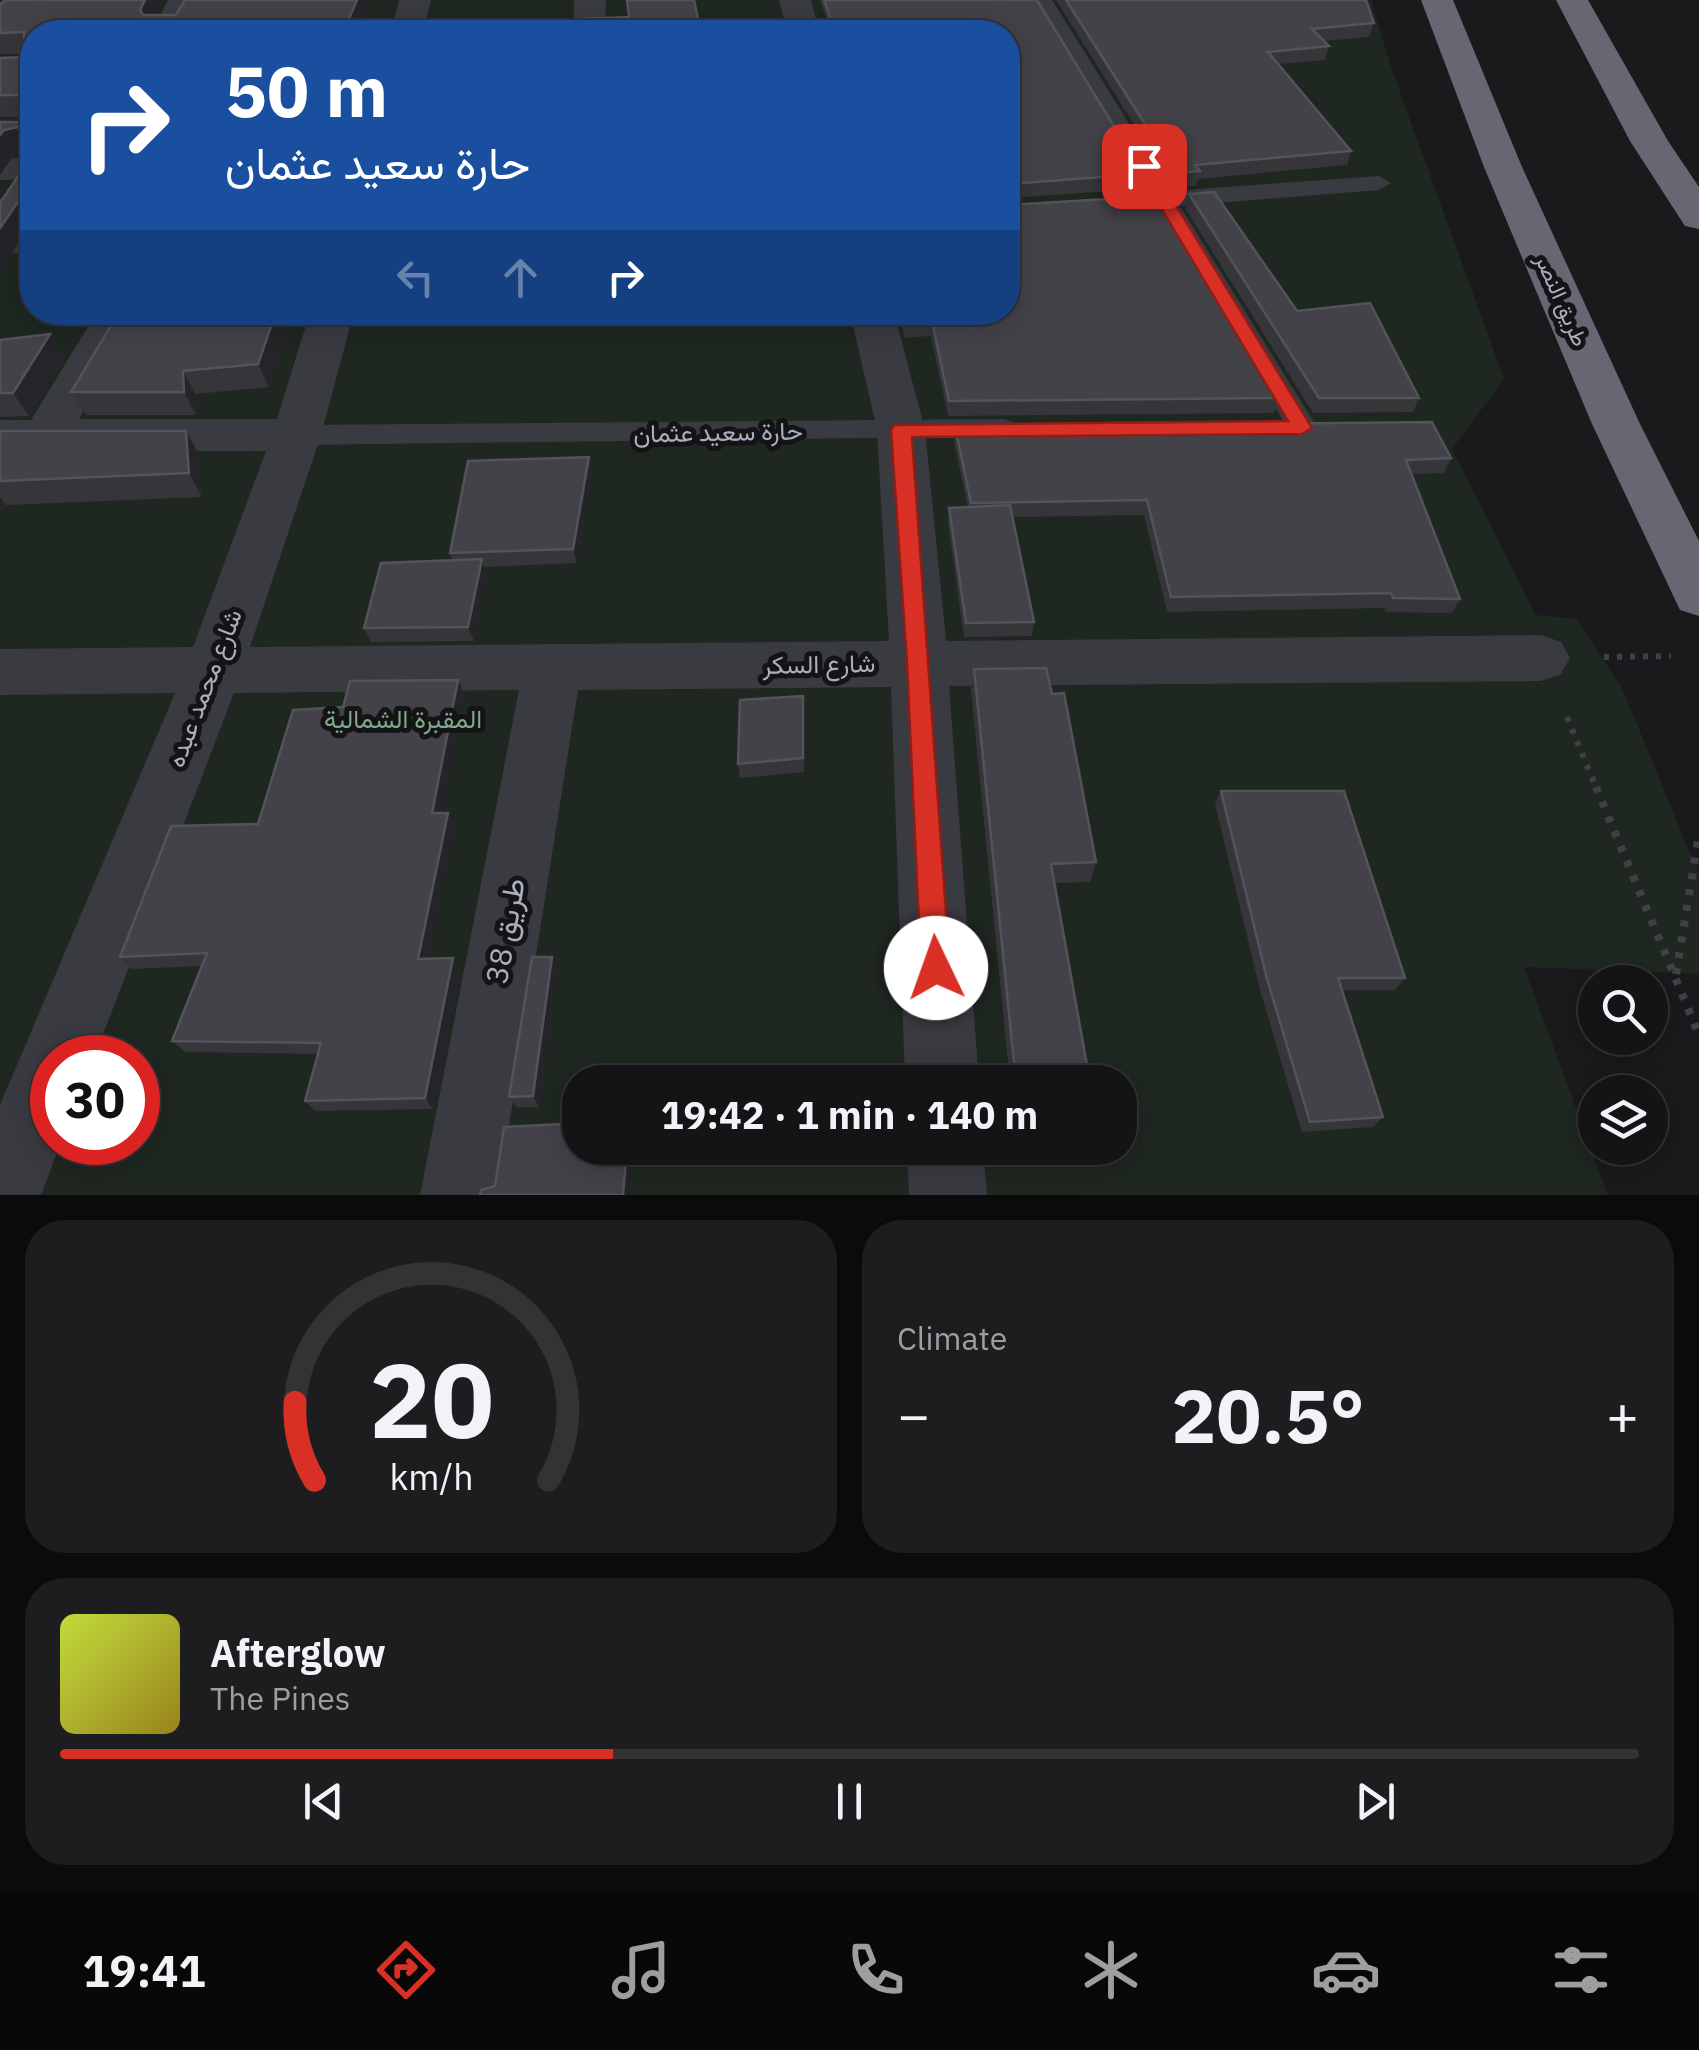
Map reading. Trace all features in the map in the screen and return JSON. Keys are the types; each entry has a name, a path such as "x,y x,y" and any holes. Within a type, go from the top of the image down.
{"highway":[{"name":"طريق النصر","path":"1436,0 1616,424 1699,595"},
{"path":"1572,0 1649,141 1699,217"}],"street":[{"path":"0,211 20,167"},
{"path":"22,436 109,325"},
{"name":"شارع محمد عبده","path":"66,1035 213,670 300,435 329,325"},
{"path":"875,325 901,430 919,663 941,1065"},
{"name":"حارة سعيد عثمان","path":"22,436 300,435"},
{"name":"شارع السكر","path":"0,672 1541,658"},
{"name":"طريق 38","path":"459,1195 553,666"},
{"path":"2,1195 30,1124"},
{"path":"946,1165 948,1195"}],"lane":[{"path":"1042,0 1302,428"},
{"path":"1125,202 1379,183"},
{"path":"1264,428 1340,427"},
{"name":"حارة سعيد عثمان","path":"300,435 1034,429"}],"path":[{"path":"1679,656 1541,658 1699,1035"},
{"path":"1676,975 1699,834"}],"green space":[{"name":"المقبرة الشمالية","path":"0,0 1371,0 1392,70 1504,379 1452,449 1536,615 1577,619 1623,690 1699,875 1699,974 1668,973 1668,965 1524,967 1578,1114 1578,1165 1597,1165 1608,1195 0,1195"}],"building":[{"path":"6,0 145,0 140,10 143,15 176,15 185,0 357,0 348,20 20,20 20,32 0,33 0,4"},
{"path":"627,0 694,0 698,20 552,20 629,17"},
{"path":"824,0 1037,0 1143,174 1020,183 1020,20 831,20"},
{"path":"1066,0 1366,0 1374,23 1312,29 1329,46 1268,52 1351,151 1195,165 1200,171 1176,173"},
{"path":"20,57 20,95 0,95 0,58"},
{"path":"0,122 20,122 20,127 4,130 0,135"},
{"path":"20,173 20,199 0,228 2,200"},
{"path":"1214,192 1297,311 1370,303 1419,398 1319,398 1189,194"},
{"path":"1156,196 1279,398 949,401 933,325 1020,325 1020,204"},
{"path":"111,325 272,325 258,364 183,371 184,392 71,392"},
{"path":"50,334 13,393 0,393 0,340"},
{"path":"1432,422 1451,458 1406,460 1460,599 1393,598 1391,593 1171,597 1147,500 971,503 955,427"},
{"path":"0,431 186,431 189,473 0,481"},
{"path":"589,457 573,549 450,553 468,461"},
{"path":"1010,505 1034,622 966,623 949,508"},
{"path":"482,559 468,627 364,628 381,563"},
{"path":"1046,668 1052,694 1064,693 1096,862 1051,864 1087,1065 1014,1065 974,669"},
{"path":"458,680 432,813 448,813 418,959 453,958 425,1098 305,1101 321,1043 172,1041 207,953 120,957 171,826 258,824 293,710 343,707 350,681"},
{"path":"803,696 803,758 738,764 740,700"},
{"path":"1221,791 1344,791 1405,978 1338,978 1383,1117 1310,1122 1267,979"},
{"path":"532,957 552,957 533,1096 509,1097"},
{"path":"562,1124 562,1165 626,1165 623,1195 480,1195 481,1190 495,1186 504,1127"}],"route":[{"path":"936,968 901,430 1302,428 1144,166"}]}
